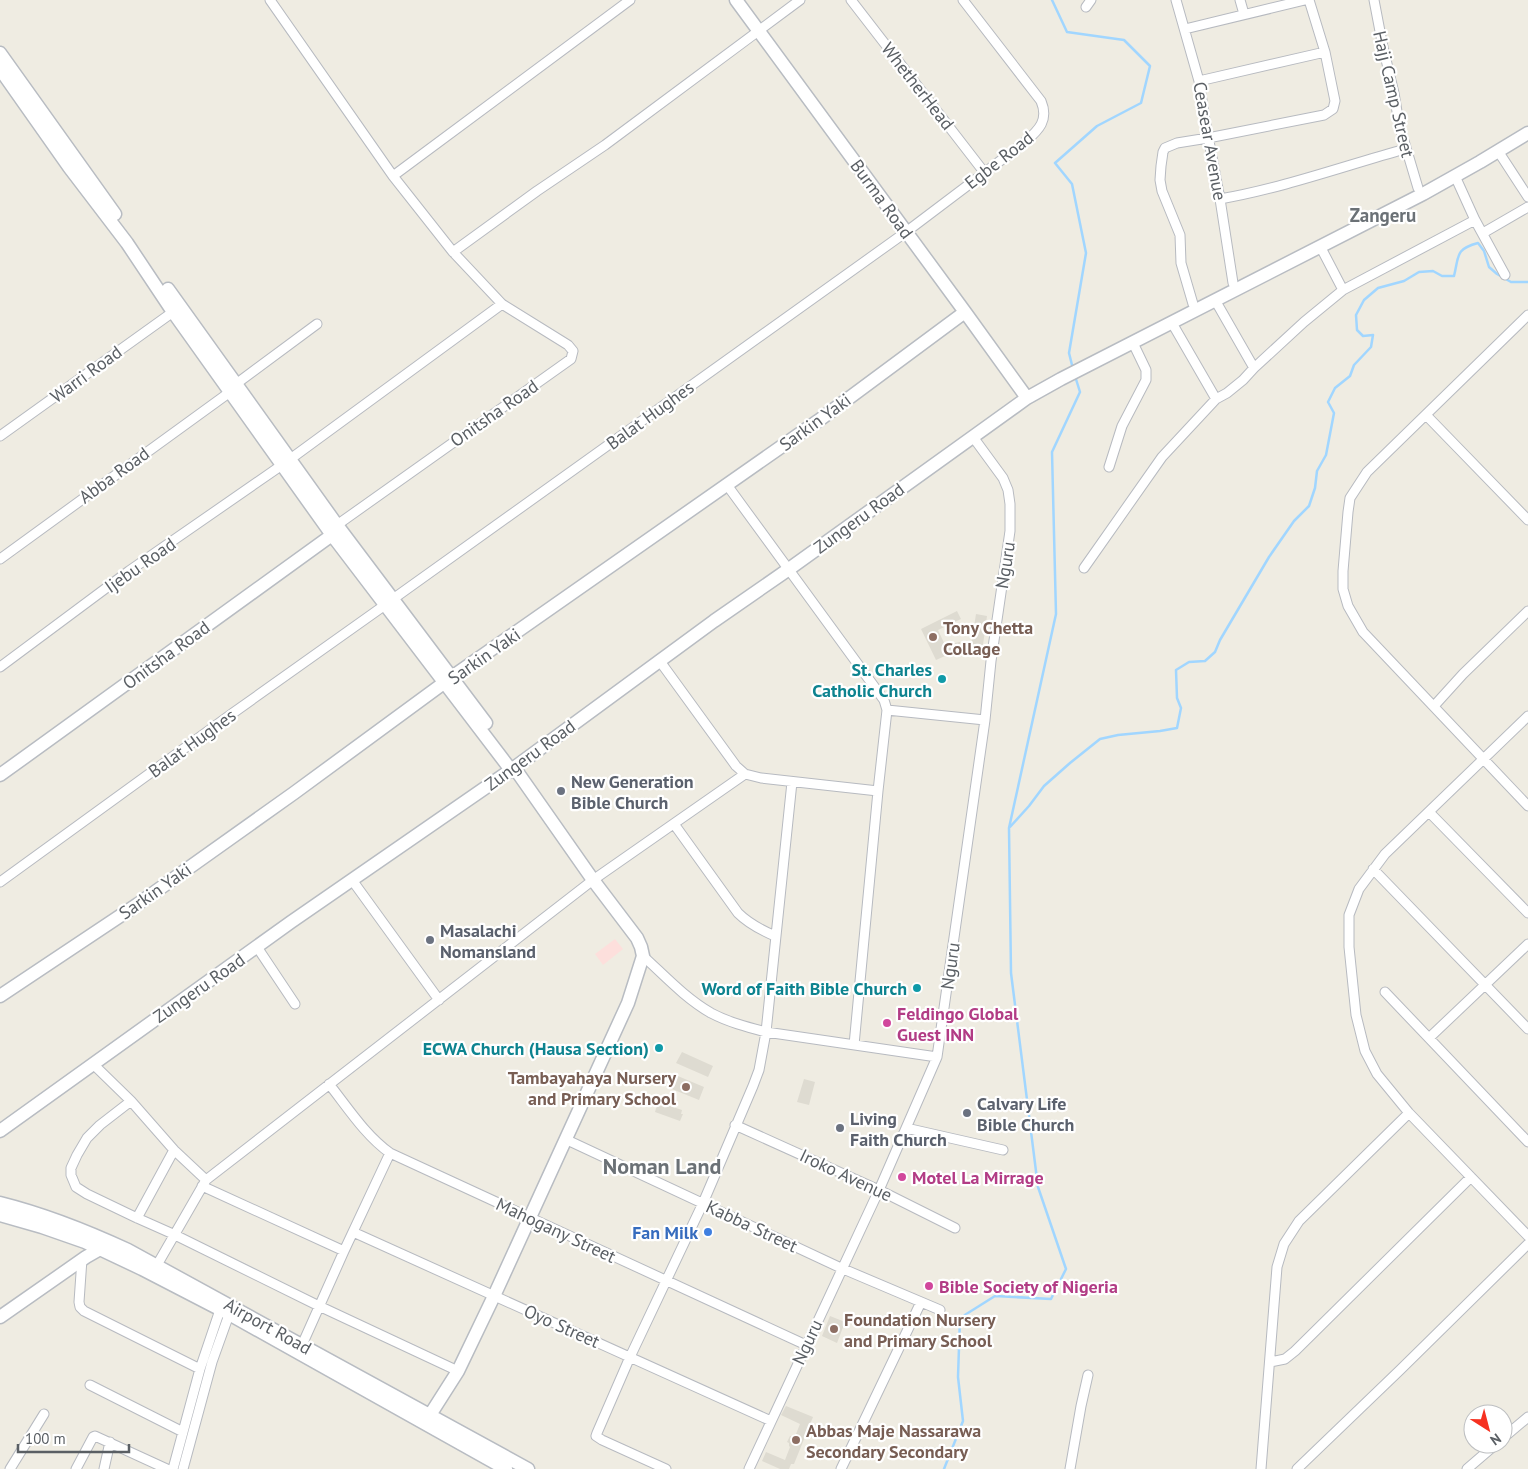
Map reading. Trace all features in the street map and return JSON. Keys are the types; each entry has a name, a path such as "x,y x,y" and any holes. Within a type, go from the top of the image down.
{"street":[{"path":"270,0 393,176 453,252 502,304"},
{"path":"393,176 630,0"},
{"name":"Burma Road","path":"736,0 1025,396"},
{"path":"453,252 537,191 605,145 800,0"},
{"name":"WhetherHead","path":"851,0 984,172"},
{"name":"Egbe Road","path":"906,232 1036,133 1045,110 1041,101 963,0"},
{"name":"Ceasear Avenue","path":"1176,0 1186,29 1199,81 1233,283"},
{"path":"1240,0 1244,14"},
{"path":"1186,29 1307,0 1325,52 1335,101 1333,109 1324,115 1170,145 1162,152 1160,180 1162,191 1180,235 1181,262 1193,304"},
{"name":"Hajj Camp Street","path":"1374,0 1399,124 1418,188"},
{"path":"1199,81 1325,52"},
{"path":"0,53 96,194 285,463 513,766 593,880 637,938 641,947 643,956 628,1003 458,1371 430,1415"},
{"path":"0,69 96,194 173,312 233,388"},
{"path":"1076,369 1272,262 1418,188 1528,124"},
{"path":"1076,369 1133,343 1455,176 1528,133"},
{"path":"1220,199 1270,188 1405,149"},
{"path":"1498,151 1528,197"},
{"path":"1455,176 1506,275"},
{"path":"1483,233 1528,207"},
{"path":"1084,568 1162,457 1216,399 1243,380 1254,368 1343,290 1476,220"},
{"name":"Balat Hughes","path":"0,882 906,232"},
{"path":"1320,246 1343,290"},
{"path":"1215,300 1254,368"},
{"name":"Onitsha Road","path":"0,775 573,356 574,351 568,345 502,304"},
{"name":"Ijebu Road","path":"0,667 130,571 285,463 502,304"},
{"name":"Warri Road","path":"0,436 173,312"},
{"name":"Sarkin Yaki","path":"0,996 138,904 449,680 818,421 965,312"},
{"path":"1528,315 1367,472 1350,498 1343,589 1348,606 1363,632 1528,806"},
{"path":"1172,323 1216,399"},
{"name":"Abba Road","path":"0,559 317,324"},
{"path":"1109,467 1122,426 1146,380 1146,370 1133,343"},
{"name":"Zungeru Road","path":"0,1131 513,766 787,566 973,437 1025,396 1076,369"},
{"path":"0,1122 298,909 513,766 655,654 787,566 1025,396"},
{"path":"1426,415 1528,520"},
{"name":"Nguru","path":"749,1469 879,1190 937,1057 1010,531 1010,504 1004,478 973,437"},
{"path":"727,485 884,700 887,710 854,1045"},
{"path":"1434,706 1463,674 1528,611"},
{"path":"660,660 736,766 745,774 792,782 878,791"},
{"path":"887,710 984,720"},
{"path":"1528,716 1385,854 1359,890 1349,915 1349,947 1356,1015 1365,1051 1377,1074 1409,1113 1528,1236"},
{"path":"157,1265 204,1183 593,880 745,774"},
{"path":"666,1469 596,1436 630,1357 703,1203 759,1070 766,1032 792,782"},
{"path":"1429,812 1528,913"},
{"path":"674,824 738,913 757,929 775,936"},
{"path":"1373,869 1528,1029"},
{"path":"352,880 439,1000"},
{"path":"1429,1038 1528,944"},
{"path":"257,947 295,1004"},
{"path":"643,956 683,994 712,1013 741,1025 766,1032 937,1057"},
{"path":"1385,992 1528,1142"},
{"path":"93,1064 130,1101 204,1183 344,1251"},
{"name":"Mahogany Street","path":"329,1084 365,1131 379,1146 390,1153 806,1345"},
{"path":"130,1101 87,1138 71,1168 71,1175 76,1187 319,1306 458,1371"},
{"path":"1262,1469 1277,1267 1284,1244 1299,1221 1409,1113"},
{"name":"Iroko Avenue","path":"735,1125 879,1190 955,1228"},
{"path":"906,1128 1003,1150"},
{"name":"Kabba Street","path":"565,1139 842,1268 940,1310"},
{"path":"137,1218 174,1150"},
{"path":"302,1345 390,1153"},
{"path":"1270,1362 1285,1358 1295,1351 1471,1177"},
{"name":"Airport Road","path":"0,1203 48,1217 98,1236 157,1265 226,1308 506,1469"},
{"name":"Airport Road","path":"0,1215 42,1227 100,1249 226,1308 302,1345 528,1469"},
{"name":"Oyo Street","path":"353,1232 771,1421"},
{"path":"1296,1469 1528,1244"},
{"path":"0,1317 82,1259 100,1249"},
{"path":"82,1259 79,1302 80,1307 84,1311 200,1369"},
{"path":"841,1469 921,1302"},
{"path":"172,1469 200,1369 226,1308"},
{"path":"183,1469 226,1308"},
{"path":"1070,1469 1080,1406 1088,1376"},
{"path":"90,1385 183,1432"},
{"path":"10,1469 44,1414"},
{"path":"1513,1430 1528,1417"},
{"path":"76,1469 93,1437 97,1436 167,1469"},
{"path":"104,1469 110,1442"},
{"path":"1467,1469 1484,1454"}],"shaded area":[{"name":"Tony Chetta Collage","path":"957,611 961,619 938,630 945,645 960,642 962,654 945,656 936,660 921,629"},
{"name":"Tony Chetta Collage","path":"976,614 987,616 982,652 970,652"},
{"path":"615,939 623,949 603,965 595,954"},
{"name":"Tambayahaya Nursery and Primary School","path":"682,1052 713,1066 708,1077 676,1063"},
{"name":"Tambayahaya Nursery and Primary School","path":"673,1074 704,1087 699,1100 667,1087"},
{"path":"804,1079 815,1082 809,1105 797,1102"},
{"name":"Tambayahaya Nursery and Primary School","path":"658,1102 682,1110 681,1114 683,1114 680,1121 655,1112"},
{"name":"Foundation Nursery and Primary School","path":"830,1316 845,1322 837,1343 822,1336"},
{"name":"Abbas Maje Nassarawa Secondary Secondary","path":"786,1406 813,1417 794,1464 791,1464 789,1469 780,1469 762,1461 766,1452 785,1460 790,1447 787,1442 790,1436 793,1437 796,1434 800,1424 781,1415"}],"waterway":[{"path":"1052,0 1067,32 1124,40 1150,66 1141,103 1097,126 1055,163 1072,184 1086,253 1069,353 1073,369"},
{"path":"1010,827 1044,786 1100,739 1177,728 1181,708 1177,698 1176,670 1189,662 1205,661 1215,652 1220,640 1269,557 1294,521 1309,506 1315,488 1317,471 1326,455 1334,413 1328,402 1335,388 1350,376 1354,365 1371,347 1373,335 1363,336 1357,330 1356,315 1364,300 1378,288 1404,281 1419,272 1433,271 1442,276 1454,276 1459,254 1465,248 1478,243 1484,251 1489,267 1497,274 1511,282 1528,282"},
{"path":"944,1469 963,1421 958,1377 960,1318 995,1296 1051,1299 1066,1269 1038,1187 1011,973 1009,828 1056,614 1052,452 1080,392 1075,376"}],"place":[{"name":"Tony Chetta Collage","path":"933,637"},
{"name":"St. Charles Catholic Church","path":"942,679"},
{"name":"New Generation Bible Church","path":"561,791"},
{"name":"Masalachi Nomansland","path":"430,940"},
{"name":"Word of Faith Bible Church","path":"917,988"},
{"name":"Feldingo Global Guest INN","path":"887,1023"},
{"name":"ECWA Church (Hausa Section)","path":"659,1048"},
{"name":"Tambayahaya Nursery and Primary School","path":"686,1087"},
{"name":"Calvary Life Bible Church","path":"967,1113"},
{"name":"Living Faith Church","path":"840,1128"},
{"name":"Motel La Mirrage","path":"902,1177"},
{"name":"Fan Milk","path":"708,1232"},
{"name":"Bible Society of Nigeria","path":"929,1286"},
{"name":"Foundation Nursery and Primary School","path":"834,1329"},
{"name":"Abbas Maje Nassarawa Secondary Secondary","path":"796,1440"}],"district":[{"name":"Zangeru","path":"1383,215"},
{"name":"Noman Land","path":"662,1166"}]}
